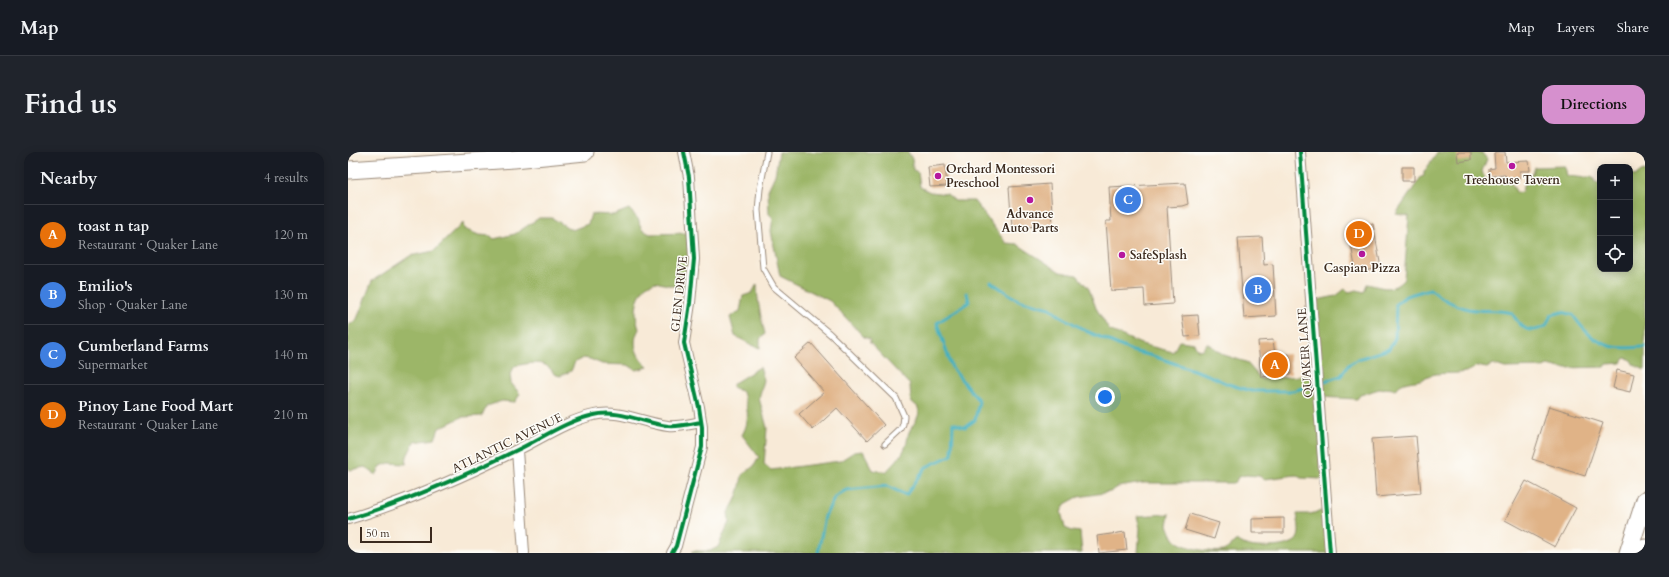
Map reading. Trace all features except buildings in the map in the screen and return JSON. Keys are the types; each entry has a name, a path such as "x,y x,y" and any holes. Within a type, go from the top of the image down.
{"main road":[{"path":"348,170 514,160 585,152"},
{"path":"1628,553 1645,500"},
{"path":"1643,553 1645,548"}],"street":[{"name":"GLEN DRIVE","path":"672,553 676,546 702,448 701,422 697,392 684,343 694,260 690,177 684,152"},
{"name":"QUAKER LANE","path":"1300,152 1330,553"},
{"name":"ATLANTIC AVENUE","path":"348,519 406,500 517,450 552,430 592,415 616,413 667,426 701,422"},
{"path":"517,450 524,553"}],"lane":[{"path":"767,152 760,189 758,210 763,268 774,287 830,334 896,398 904,416 903,424 898,433 885,444"}],"green space":[{"path":"779,152 908,152 912,159 913,170 918,172 920,187 930,192 947,194 955,201 974,201 1006,243 1017,244 1060,272 1077,275 1089,289 1096,308 1109,330 1141,344 1173,352 1179,341 1194,343 1198,350 1203,349 1207,343 1224,355 1246,362 1261,379 1313,375 1312,301 1336,296 1345,289 1349,292 1357,290 1364,292 1367,284 1391,288 1404,279 1409,216 1396,214 1421,177 1424,176 1424,172 1438,152 1482,153 1487,159 1482,171 1486,179 1491,182 1500,183 1504,177 1507,177 1517,193 1522,192 1524,182 1528,180 1529,176 1532,174 1534,167 1565,166 1567,176 1587,178 1592,176 1597,183 1597,272 1633,272 1633,176 1636,176 1645,171 1645,370 1634,365 1630,359 1625,358 1622,363 1607,364 1605,367 1561,368 1548,365 1543,367 1505,368 1493,364 1487,368 1476,366 1466,372 1434,374 1421,380 1403,383 1396,390 1387,388 1378,390 1360,395 1357,399 1320,397 1323,479 1301,478 1296,475 1264,479 1259,476 1246,475 1238,477 1235,483 1143,483 1118,487 1110,492 1078,497 1065,504 1061,512 1065,528 1080,532 1082,553 692,553 692,551 710,551 718,547 729,522 728,512 738,495 742,475 754,466 759,457 742,435 747,424 747,408 743,392 732,387 734,383 760,367 764,380 759,398 767,428 764,464 771,470 840,461 854,452 863,451 873,470 886,472 904,451 909,432 917,419 919,411 916,405 911,402 910,385 870,343 869,339 864,337 830,301 780,276 771,231 773,218 769,214 768,190 775,175"},
{"path":"629,209 639,220 642,228 650,234 690,233 691,290 655,282 645,287 637,303 636,319 639,329 635,339 635,344 640,358 648,367 636,370 628,365 602,364 583,358 575,362 571,371 560,376 554,374 551,369 542,364 532,363 515,366 510,374 511,383 520,394 515,402 502,401 487,406 482,416 462,417 439,428 435,439 414,442 407,456 406,464 389,463 381,466 376,475 365,467 350,470 348,468 348,326 357,319 372,281 410,256 434,251 463,223 464,229 479,235 491,236 494,239 515,234 539,218 552,218 572,230 588,224 591,214 614,215"},
{"path":"757,284 758,303 765,334 760,339 760,348 735,336 730,317 740,311 743,296 752,293"},
{"path":"1325,510 1329,553 1138,553 1140,528 1137,516 1170,514 1168,525 1175,540 1179,543 1191,548 1205,551 1223,551 1235,541 1257,547 1281,546 1293,542 1297,539 1299,534 1297,514 1310,514"}],"waterway":[{"path":"991,282 1018,300 1050,308 1086,331 1132,351 1153,356 1251,391 1293,391 1341,376 1348,365 1358,359 1389,349 1395,338 1396,304 1406,296 1430,289 1438,296 1463,308 1512,313 1522,327 1526,329 1540,329 1546,326 1551,315 1562,312 1573,315 1590,335 1607,345 1621,348 1645,347"},
{"path":"818,553 825,516 835,497 846,490 887,486 906,495 926,467 952,455 953,423 965,427 975,420 979,401 952,368 937,323 969,302 967,293"}],"cycle path":[{"path":"672,553 676,546 702,447 702,427 699,407 684,343 690,303 694,259 689,177 684,152"},
{"path":"1300,152 1330,553"},
{"path":"348,519 391,505 434,488 496,460 574,421 594,415 622,415 668,426 701,422"}],"place":[{"name":"Treehouse Tavern","path":"1512,166"},
{"name":"Orchard Montessori Preschool","path":"938,176"},
{"name":"Advance Auto Parts","path":"1030,200"},
{"name":"Cumberland Farms","path":"1128,200"},
{"name":"Pinoy Lane Food Mart","path":"1359,234"},
{"name":"Caspian Pizza","path":"1362,254"},
{"name":"SafeSplash","path":"1122,255"},
{"name":"Emilio's","path":"1258,290"},
{"name":"toast n tap","path":"1275,365"}]}
